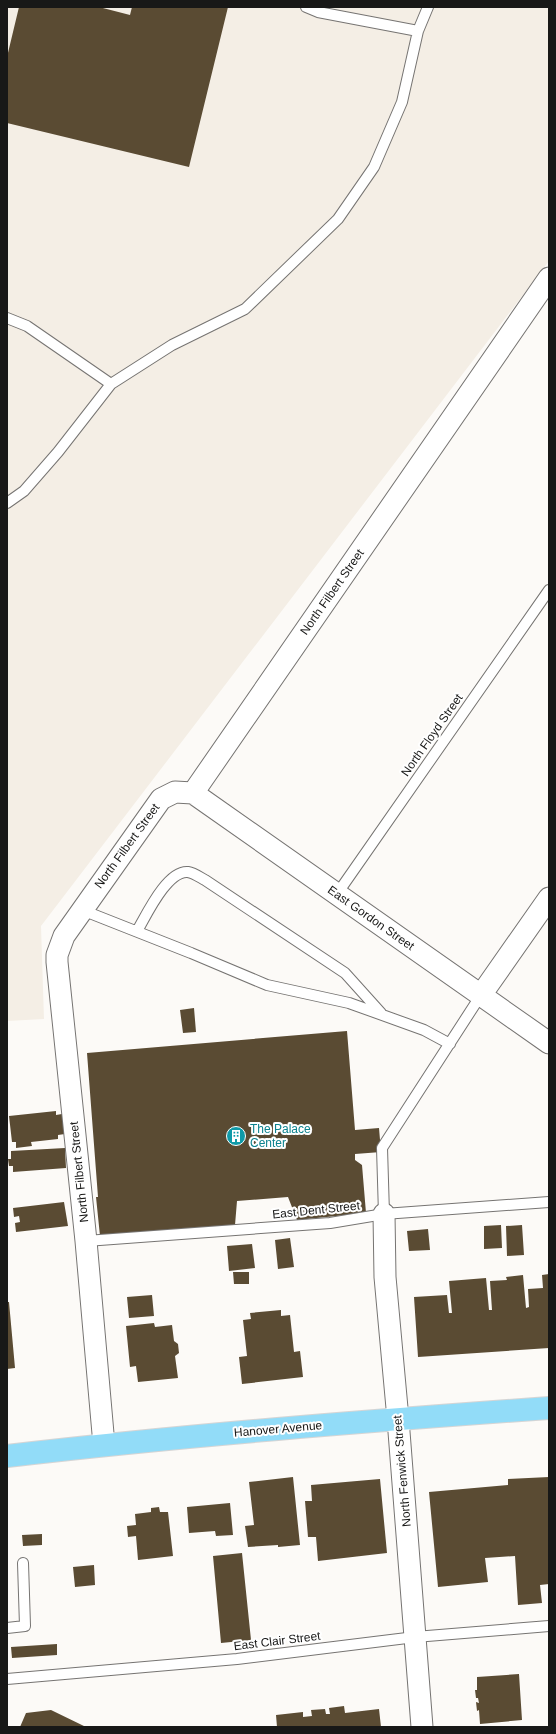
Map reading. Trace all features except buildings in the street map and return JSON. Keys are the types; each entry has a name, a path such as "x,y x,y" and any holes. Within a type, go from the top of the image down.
{"main road":[{"name":"Hanover Avenue","path":"7,1456 104,1445 398,1419 549,1408"}],"street":[{"name":"North Filbert Street","path":"104,1445 86,1241 56,962 64,936 161,800 175,792 193,793 549,278"},
{"name":"East Gordon Street","path":"193,793 549,1043"},
{"path":"481,995 549,898"},
{"name":"North Fenwick Street","path":"384,1214 385,1277 398,1419 422,1727"}],"lane":[{"path":"306,7 318,12 418,31"},
{"path":"7,502 29,486 58,452 111,384 172,345 245,308 338,219 374,166 399,109 418,31 428,7"},
{"path":"7,318 27,326 111,384"},
{"name":"North Floyd Street","path":"337,894 549,590"},
{"path":"137,931 167,882 188,872 206,880 345,973 383,1015"},
{"path":"82,910 137,931 267,985 349,1003 424,1030 450,1044"},
{"path":"384,1214 382,1148 481,995"},
{"name":"East Dent Street","path":"86,1241 330,1224 384,1214 549,1202"},
{"path":"7,1628 25,1626 23,1564"},
{"name":"East Clair Street","path":"7,1679 237,1659 415,1637 549,1626"}],"shaded area":[{"path":"7,7 549,7 549,261 41,926 44,1019 7,1021"}],"place":[{"name":"The Palace Center","path":"236,1136"}]}
